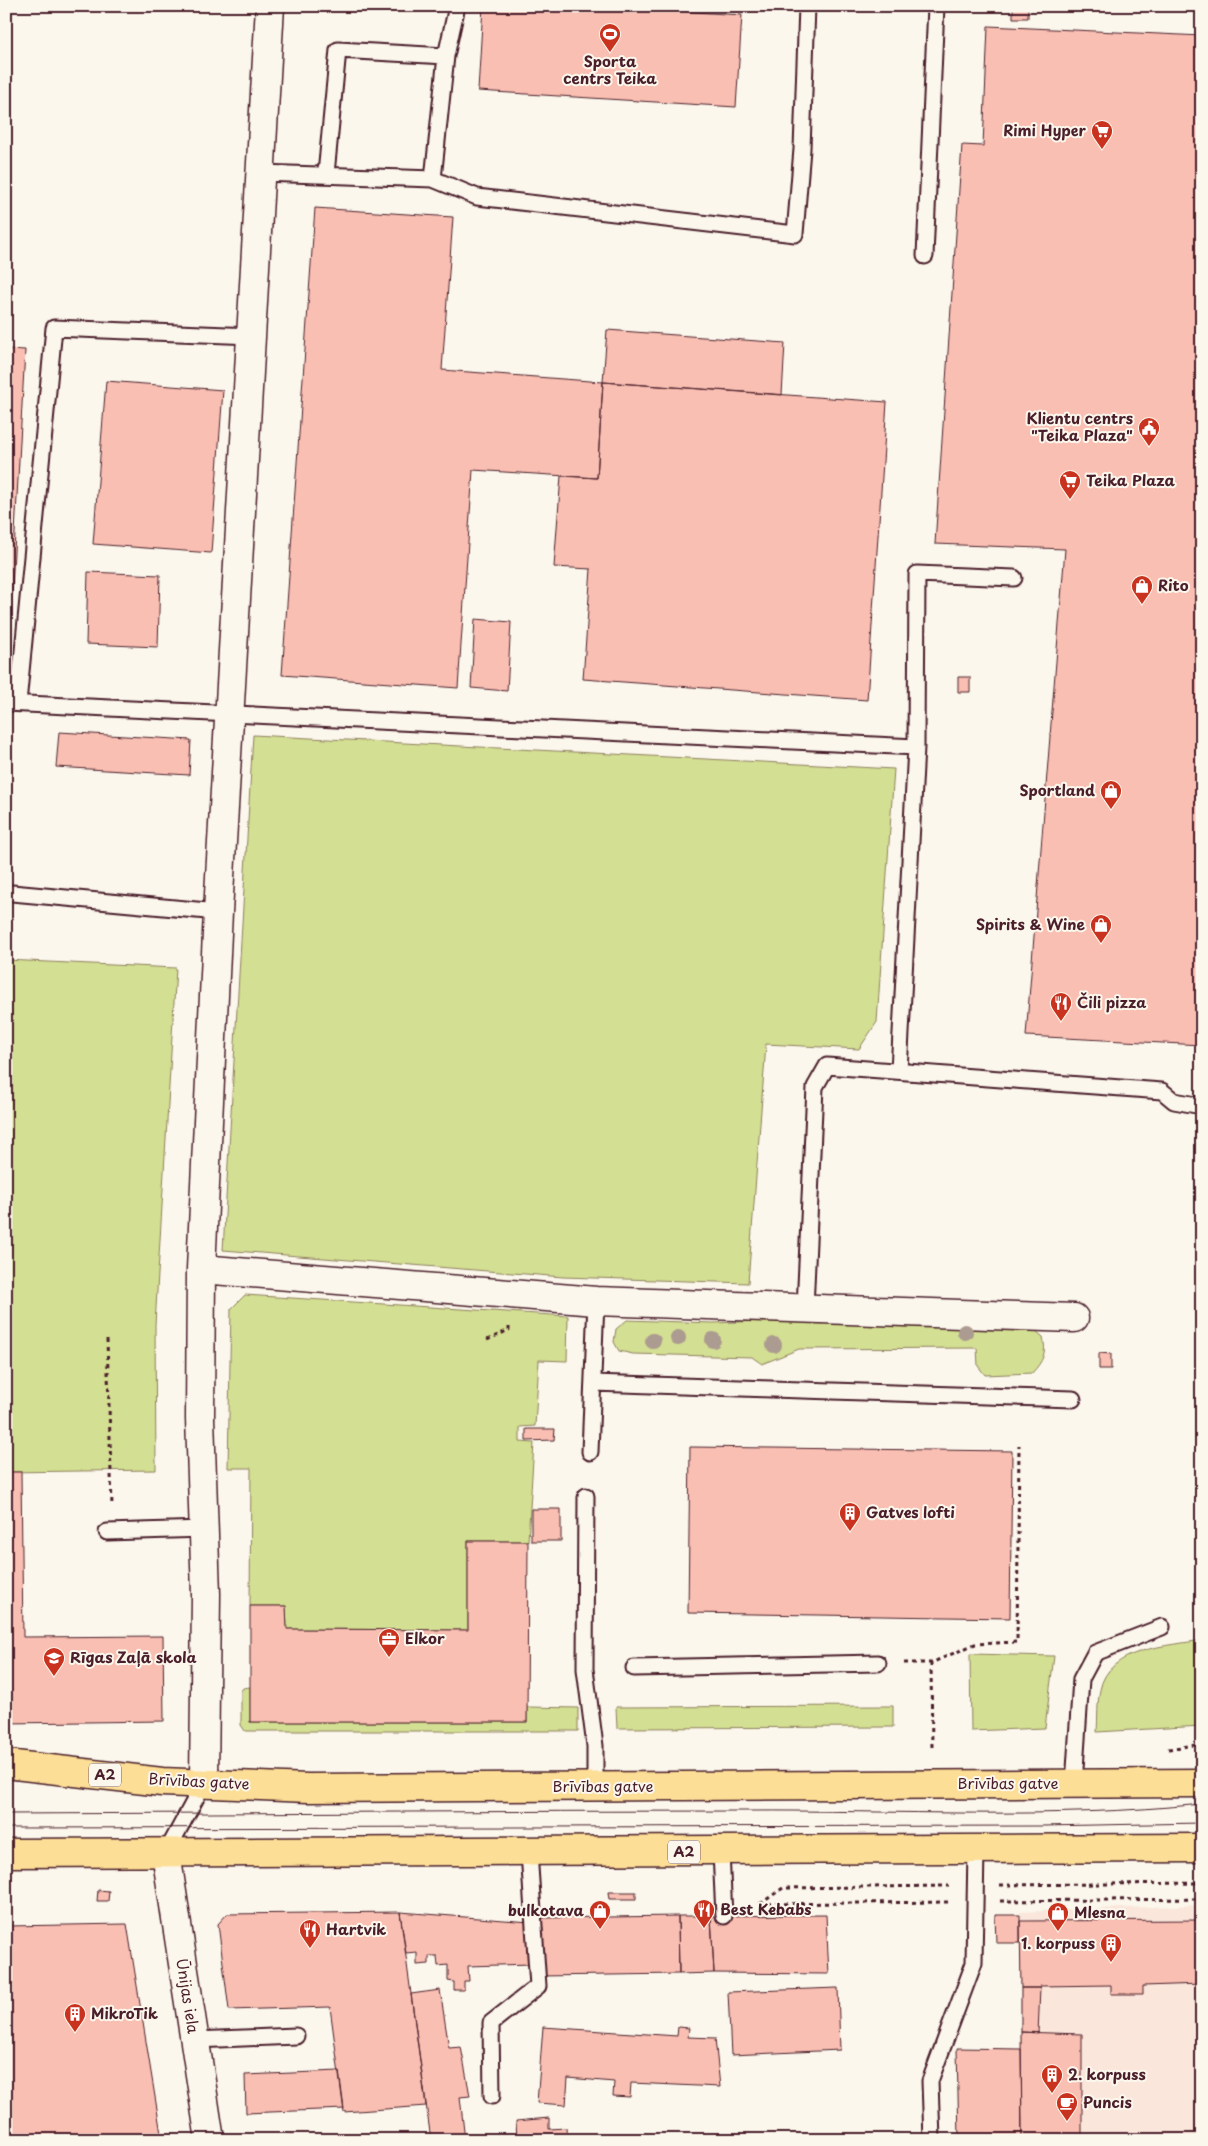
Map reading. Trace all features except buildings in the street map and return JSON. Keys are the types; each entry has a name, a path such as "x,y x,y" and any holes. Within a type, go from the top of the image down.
{"highway":[{"name":"Brīvības gatve","path":"6,1764 162,1782 308,1788 1202,1783"},
{"name":"A2","path":"6,1854 721,1852 1202,1848"}],"street":[{"path":"204,1783 206,1594 200,1418 201,1269 218,912 270,6"},
{"path":"201,1269 596,1301 1074,1318"},
{"name":"Ūnijas iela","path":"166,1853 210,2140"}],"lane":[{"path":"433,179 446,56 457,6"},
{"path":"261,173 433,179 477,197 795,234 802,149 807,6"},
{"path":"924,256 936,6"},
{"path":"326,174 338,50 446,56"},
{"path":"252,336 54,328 12,703 916,747"},
{"path":"899,1071 916,747 917,574 1014,578"},
{"path":"12,893 218,912"},
{"path":"805,1308 815,1087 827,1066 1162,1091 1174,1101 1202,1106"},
{"path":"590,1452 596,1301"},
{"path":"593,1383 1073,1400"},
{"path":"586,1496 585,1669 595,1746 595,1787"},
{"path":"109,1532 204,1529"},
{"path":"1074,1784 1081,1679 1095,1653 1162,1627"},
{"path":"634,1668 878,1664"},
{"path":"166,1853 204,1783"},
{"path":"932,2140 930,2081 974,1963 976,1850"},
{"path":"492,2096 490,2023 538,1986 530,1852"},
{"path":"721,1852 724,1916"},
{"path":"194,2040 296,2036"}],"path":[{"path":"107,1339 109,1532"},
{"path":"895,1663 931,1663 975,1644 1017,1642 1019,1445"},
{"path":"931,1663 932,1750"}],"shaded area":[{"path":"1202,1905 1202,2140 1020,2140 1020,1912"}],"green space":[{"path":"253,735 894,769 877,1022 859,1049 766,1044 748,1283 563,1277 223,1250"},
{"path":"6,960 176,968 155,1325 156,1470 6,1472"},
{"path":"245,1295 568,1316 567,1361 539,1360 535,1426 520,1427 520,1442 534,1443 528,1541 468,1541 468,1630 287,1629 286,1606 250,1606 251,1468 228,1468 231,1309"},
{"path":"853,1317 1026,1328 1036,1331 1043,1337 1044,1352 1039,1365 1032,1373 985,1375 978,1366 977,1348 799,1349 762,1364 752,1357 633,1354 619,1351 614,1342 616,1329 627,1320 713,1323"},
{"path":"1202,1640 1202,1726 1097,1732 1100,1690 1105,1676 1115,1665 1127,1657 1142,1651"},
{"path":"970,1654 1054,1656 1045,1728 971,1731"},
{"path":"250,1687 250,1722 527,1722 527,1707 578,1708 578,1731 245,1731 241,1725 241,1691 243,1688"},
{"path":"893,1706 893,1727 617,1728 616,1707"}],"tram line":[{"path":"6,1814 653,1811 1031,1813 1088,1812 1202,1804"},
{"path":"6,1828 1042,1826 1202,1823"}],"place":[{"name":"Sporta centrs Teika","path":"610,53"},
{"name":"Rimi Hyper","path":"1102,150"},
{"name":"Klientu centrs \"Teika Plaza\"","path":"1149,447"},
{"name":"Teika Plaza","path":"1070,500"},
{"name":"Rito","path":"1142,605"},
{"name":"Sportland","path":"1111,810"},
{"name":"Spirits & Wine","path":"1101,944"},
{"name":"Čili pizza","path":"1061,1022"},
{"name":"Gatves lofti","path":"850,1532"},
{"name":"Elkor","path":"389,1658"},
{"name":"Rīgas Zaļā skola","path":"54,1677"},
{"name":"Best Kebabs","path":"704,1929"},
{"name":"bulkotava","path":"600,1930"},
{"name":"Mlesna","path":"1058,1932"},
{"name":"Hartvik","path":"310,1949"},
{"name":"1. korpuss","path":"1111,1963"},
{"name":"MikroTik","path":"75,2033"},
{"name":"2. korpuss","path":"1052,2094"},
{"name":"Puncis","path":"1067,2122"}]}
